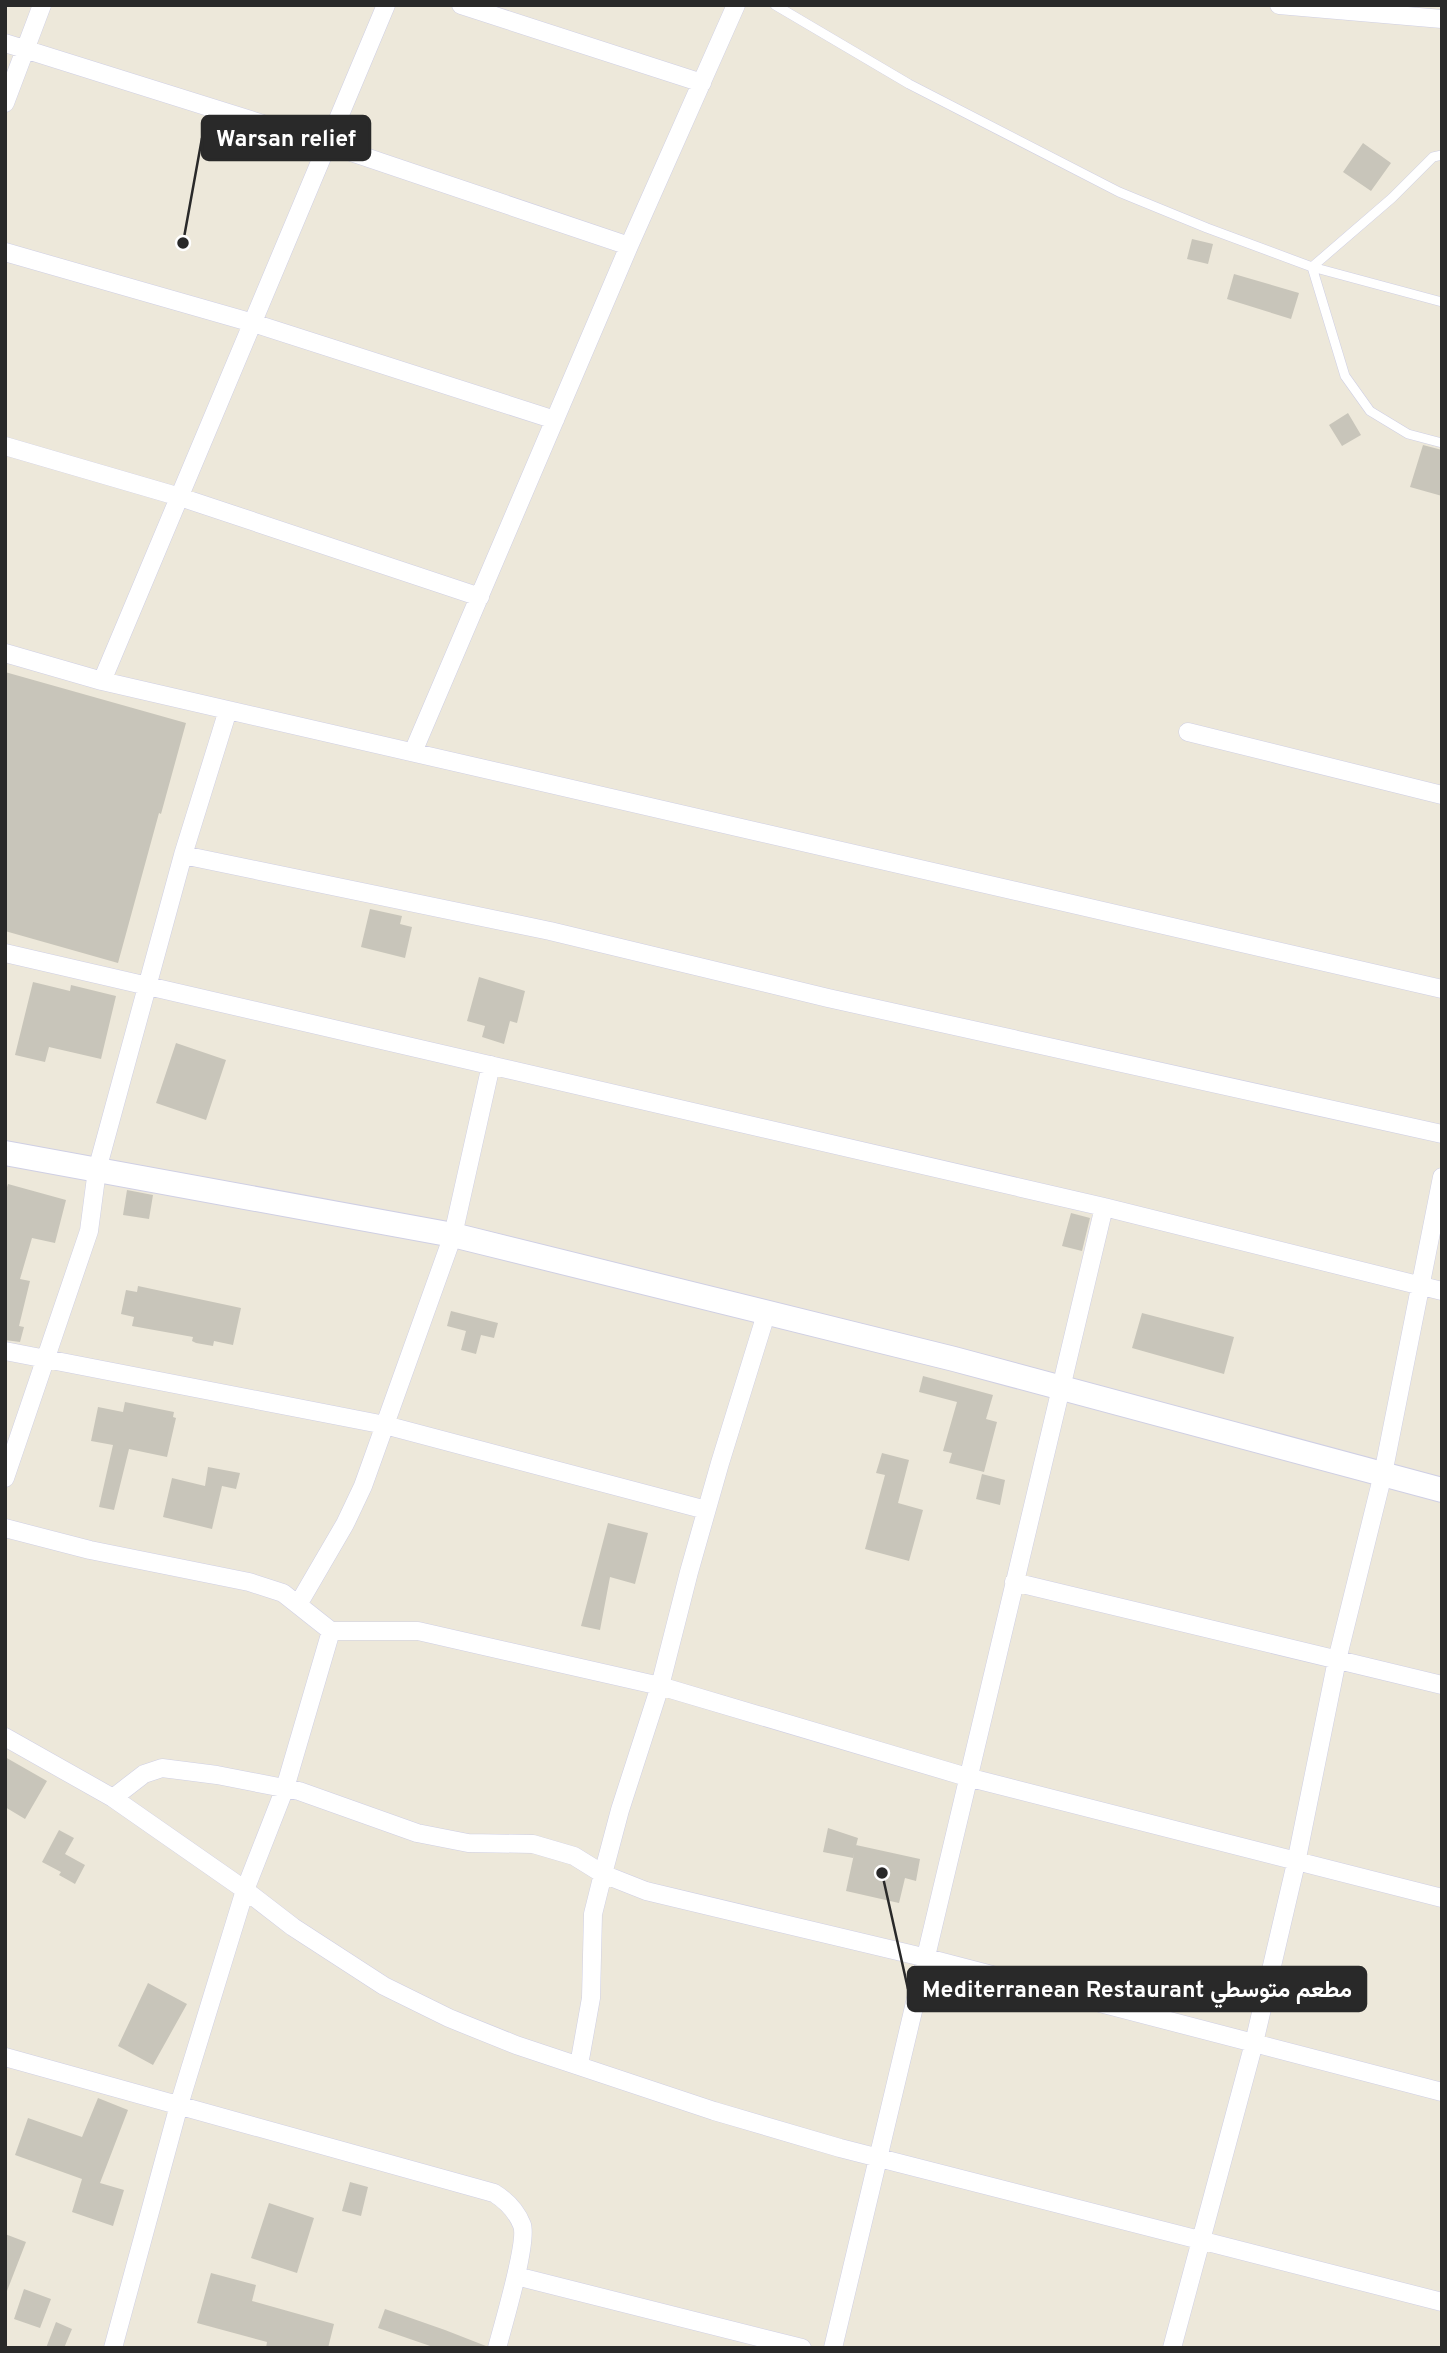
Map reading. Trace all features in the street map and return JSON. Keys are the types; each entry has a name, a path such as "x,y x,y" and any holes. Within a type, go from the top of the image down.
{"street":[{"path":"5,103 42,5"},
{"path":"102,681 386,5"},
{"path":"460,5 702,83"},
{"path":"413,752 629,246 736,5"},
{"path":"1279,5 1442,19"},
{"path":"5,43 327,144 629,246"},
{"path":"5,252 253,323 555,420"},
{"path":"5,446 180,497 480,597"},
{"path":"5,653 102,681 1442,989"},
{"path":"5,1478 89,1231 97,1170 146,985 228,710"},
{"path":"1188,732 1442,795"},
{"path":"183,855 550,931 828,998 1442,1134"},
{"path":"5,953 1104,1208 1442,1291"},
{"path":"299,1604 345,1524 363,1486 453,1235 491,1065"},
{"path":"5,1153 453,1235 767,1311 1442,1490"},
{"path":"1172,2348 1254,2043 1296,1863 1337,1660 1383,1474 1442,1177"},
{"path":"833,2348 1104,1208"},
{"path":"579,2065 591,1998 593,1914 620,1810 660,1686 706,1510 767,1311"},
{"path":"5,1351 385,1425 706,1510"},
{"path":"5,1528 90,1550 249,1582 284,1593 331,1631 418,1631 660,1686 967,1777 1296,1863 1442,1898"},
{"path":"1014,1582 1442,1685"},
{"path":"113,2348 179,2105 245,1890 285,1788 331,1631"},
{"path":"5,1737 113,1798 245,1890 293,1927 384,1986 516,2045 714,2111 877,2156 1442,2302"},
{"path":"113,1798 144,1774 162,1768 285,1788 336,1803 417,1833 468,1843 533,1844 574,1856 603,1874 658,1894 927,1958 1442,2092"},
{"path":"5,2057 494,2193 509,2203 523,2227 516,2276 497,2348"},
{"path":"516,2276 802,2348"}],"lane":[{"path":"775,5 909,84 1119,192 1312,267 1442,302"},
{"path":"1312,267 1392,198 1433,158 1442,155"},
{"path":"1312,267 1345,376 1370,411 1408,434 1442,443"}],"building":[{"path":"1363,143 1391,163 1371,191 1343,172"},
{"path":"1192,239 1213,244 1208,264 1187,259"},
{"path":"1234,274 1299,293 1291,319 1227,299"},
{"path":"1348,413 1361,435 1342,446 1329,425"},
{"path":"1423,445 1442,450 1442,496 1410,487"},
{"path":"5,672 186,723 118,963 5,931"},
{"path":"370,909 402,916 400,924 412,927 405,958 361,947"},
{"path":"479,977 525,991 517,1023 510,1021 504,1044 482,1037 485,1026 467,1021"},
{"path":"33,982 70,991 71,985 116,996 101,1059 49,1047 45,1062 15,1055"},
{"path":"176,1043 226,1060 206,1120 156,1103"},
{"path":"8,1184 66,1200 55,1243 32,1238 20,1279 30,1281 19,1326 24,1327 20,1342 5,1340 5,1194"},
{"path":"127,1190 153,1195 149,1219 123,1215"},
{"path":"1071,1213 1090,1218 1082,1251 1062,1246"},
{"path":"138,1286 241,1308 233,1345 214,1341 213,1346 196,1343 192,1341 193,1337 132,1326 134,1317 121,1314 126,1290 137,1292"},
{"path":"451,1311 498,1323 494,1338 481,1335 476,1354 461,1350 466,1331 447,1326"},
{"path":"1142,1313 1234,1337 1224,1374 1132,1348"},
{"path":"923,1376 993,1395 986,1419 997,1422 984,1472 949,1463 952,1453 943,1451 957,1402 919,1392"},
{"path":"125,1402 174,1412 173,1417 176,1418 167,1457 129,1449 114,1510 99,1507 113,1445 91,1441 98,1407 123,1412"},
{"path":"882,1453 909,1460 898,1503 923,1510 909,1561 865,1549 885,1475 876,1473"},
{"path":"208,1467 240,1473 236,1489 222,1486 212,1529 163,1517 172,1478 205,1486"},
{"path":"982,1474 1005,1480 1000,1505 976,1499"},
{"path":"608,1523 648,1533 635,1584 610,1577 600,1630 581,1626"},
{"path":"5,1757 47,1781 25,1819 5,1807"},
{"path":"828,1828 858,1838 853,1858 823,1852"},
{"path":"59,1830 74,1838 65,1854 85,1865 75,1884 59,1875 61,1872 42,1862"},
{"path":"856,1845 920,1859 916,1881 905,1878 899,1903 846,1891"},
{"path":"148,1983 187,2004 153,2065 118,2046"},
{"path":"98,2098 128,2110 100,2183 124,2190 113,2226 72,2212 82,2179 15,2155 28,2118 82,2137"},
{"path":"350,2182 368,2187 361,2216 342,2211"},
{"path":"269,2203 314,2218 297,2273 251,2258"},
{"path":"5,2234 26,2242 7,2291 5,2291"},
{"path":"211,2273 256,2285 252,2301 334,2324 328,2348 266,2348 267,2342 197,2323"},
{"path":"24,2289 51,2299 40,2328 14,2319"},
{"path":"385,2309 486,2348 436,2348 378,2328"},
{"path":"56,2322 72,2329 64,2348 46,2348"}],"place":[{"name":"Warsan relief","path":"183,243"},
{"name":"Mediterranean Restaurant مطعم متوسطي","path":"882,1873"}]}
